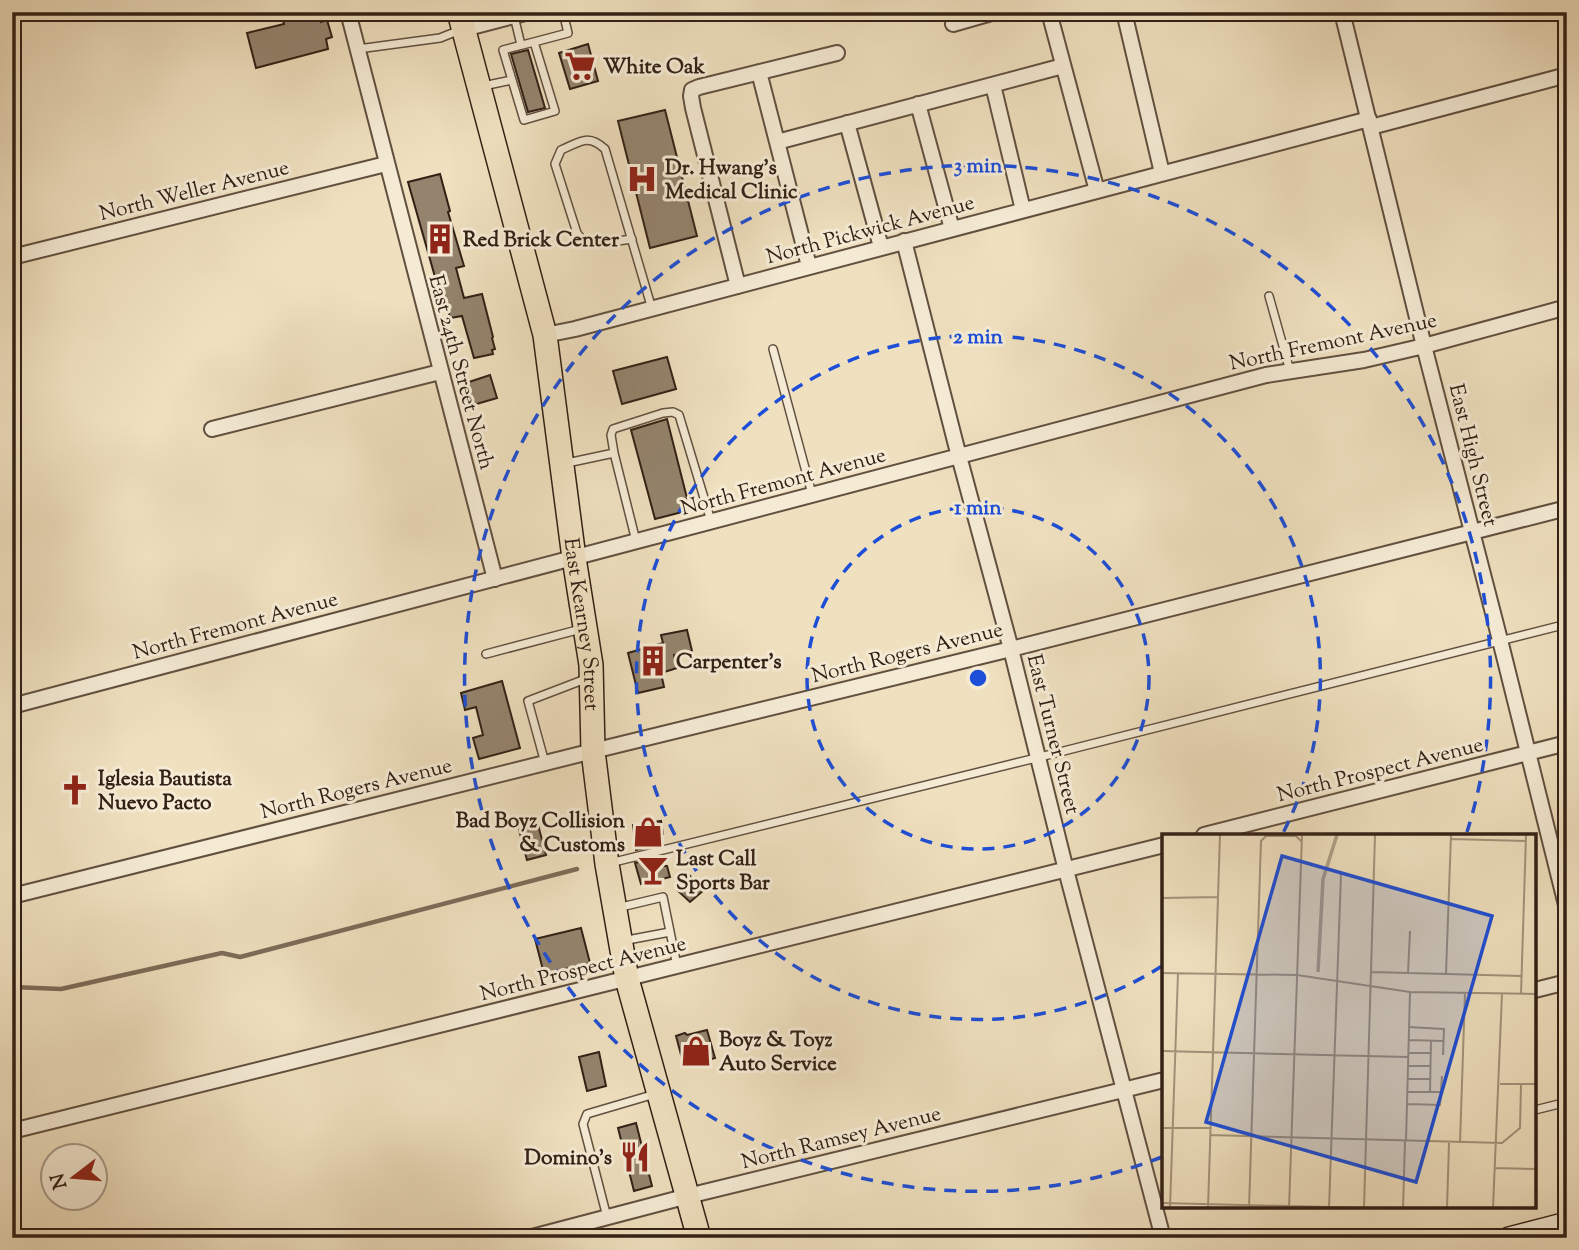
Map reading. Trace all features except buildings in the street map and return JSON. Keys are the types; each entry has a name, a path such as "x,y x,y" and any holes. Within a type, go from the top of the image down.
{"main road":[{"name":"East Kearney Street","path":"461,20 545,335 591,665 593,751 614,909 627,979 699,1238"},
{"path":"1509,1238 1567,1223"}],"street":[{"name":"East 24th Street North","path":"348,12 495,579"},
{"path":"461,20 514,16 529,12"},
{"path":"953,24 995,12"},
{"path":"1049,12 1097,191"},
{"path":"1124,12 1162,173"},
{"name":"East High Street","path":"1342,12 1528,753 1560,851 1567,909"},
{"path":"738,286 691,96 692,90 837,53"},
{"path":"777,142 1063,66"},
{"path":"758,72 809,266"},
{"name":"North Pickwick Avenue","path":"545,335 1162,173 1567,75"},
{"path":"993,85 1023,210"},
{"path":"918,104 951,229"},
{"path":"847,123 881,247"},
{"name":"North Weller Avenue","path":"12,257 386,164"},
{"name":"East Turner Street","path":"904,241 1066,870 1124,1089 1159,1204 1163,1238"},
{"name":"North Fremont Avenue","path":"12,706 1266,374 1364,360 1567,307"},
{"path":"212,429 440,372"},
{"name":"North Rogers Avenue","path":"12,896 1011,649 1567,508"},
{"name":"North Prospect Avenue","path":"1208,834 1567,743"},
{"name":"North Prospect Avenue","path":"12,1131 1162,846"},
{"path":"1537,990 1567,982"},
{"name":"North Ramsey Avenue","path":"528,1238 688,1196 1162,1080"}],"lane":[{"path":"534,42 535,59 545,95 555,111 524,120 521,102 503,50 568,33 563,12"},
{"path":"514,16 521,45"},
{"path":"357,50 440,38 461,20"},
{"path":"479,87 514,82"},
{"path":"632,239 585,243 577,233 555,163 561,150 584,140 597,141 606,149 632,239 652,309"},
{"path":"1269,296 1290,371"},
{"path":"773,349 812,495"},
{"path":"637,541 611,435 613,429 663,413 673,412 679,415 711,522"},
{"path":"562,463 614,453"},
{"path":"607,864 1567,624"},
{"path":"485,653 586,629"},
{"path":"545,763 528,701 592,677"},
{"path":"614,909 663,897 677,967"},
{"path":"620,941 670,932"},
{"path":"607,1217 583,1124 587,1114 659,1093"},
{"path":"1537,1110 1567,1102"}],"waterway":[{"path":"12,987 61,989 222,953 240,957 577,869"}],"place":[{"name":"White Oak","path":"580,66"},
{"name":"Dr. Hwang's Medical Clinic","path":"642,179"},
{"name":"Red Brick Center","path":"440,239"},
{"name":"Carpenter's","path":"653,661"},
{"name":"Iglesia Bautista Nuevo Pacto","path":"75,790"},
{"name":"Bad Boyz Collision & Customs","path":"648,832"},
{"name":"Last Call Sports Bar","path":"653,870"},
{"name":"Boyz & Toyz Auto Service","path":"696,1051"},
{"name":"Domino's","path":"635,1157"}]}
